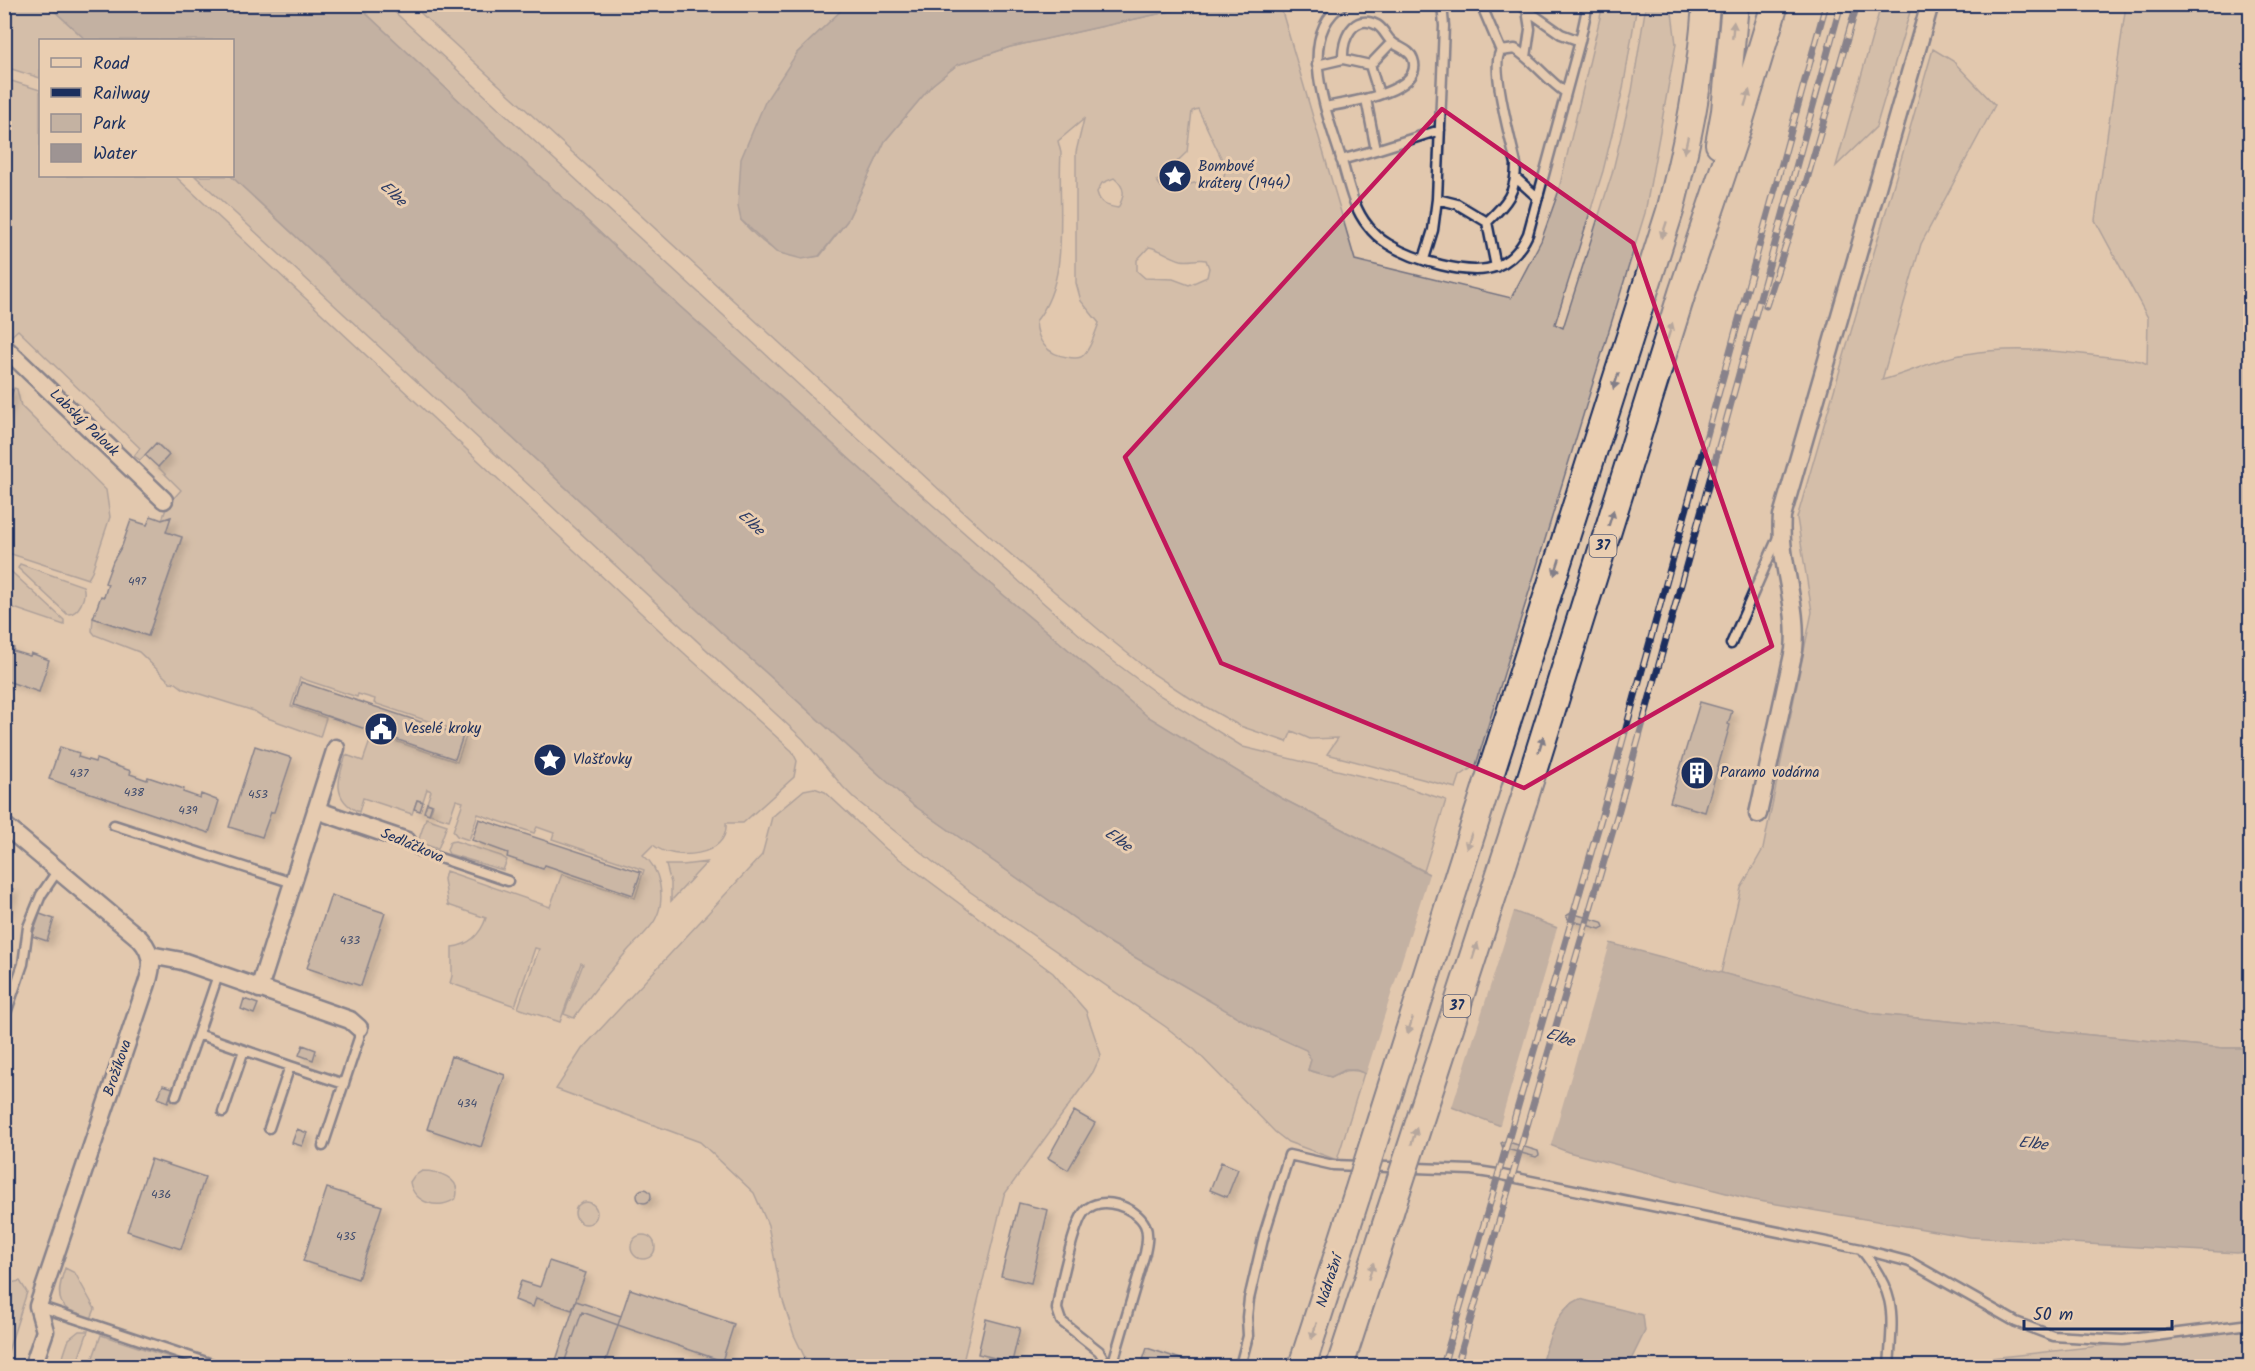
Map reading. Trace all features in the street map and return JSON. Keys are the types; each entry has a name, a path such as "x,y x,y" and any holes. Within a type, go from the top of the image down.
{"main road":[{"name":"Nádražní","path":"1302,1366 1670,212 1698,88 1706,4"},
{"name":"37","path":"1340,1366 1524,800 1682,293 1719,144 1725,111 1735,4"},
{"path":"1682,293 1733,142 1775,4"}],"street":[{"path":"1758,814 1785,695 1796,633 1780,531 1786,496 1930,4"},
{"name":"Labský Palouk","path":"4,347 164,500"},
{"path":"259,989 336,748"},
{"name":"Sedláčkova","path":"316,810 407,841"},
{"path":"4,825 140,939 150,955 171,959 350,1020 359,1028"},
{"name":"Brožíkova","path":"33,1366 45,1331 38,1306 150,974 150,955"}],"lane":[{"path":"1344,4 1336,9 1322,34 1317,77 1353,198 1365,223 1386,243 1401,252 1471,270 1496,267 1523,245 1580,41 1587,4"},
{"path":"1424,259 1437,199 1444,26 1442,4"},
{"path":"1481,4 1501,51"},
{"path":"1523,7 1530,28 1526,57"},
{"path":"1523,7 1562,34 1580,41"},
{"path":"1325,107 1366,99 1405,83 1412,74 1414,66 1413,58 1407,51 1392,42 1378,25 1370,22 1353,26 1347,33 1343,58"},
{"path":"1370,64 1392,42"},
{"path":"1501,51 1515,50 1566,92"},
{"path":"1486,222 1503,208 1512,192 1516,178 1516,164 1496,62 1501,51"},
{"path":"1317,65 1343,58 1370,64"},
{"path":"1370,64 1379,94"},
{"path":"1366,99 1376,150"},
{"path":"1341,160 1440,130"},
{"path":"1516,178 1537,197"},
{"path":"1437,199 1450,201 1486,222 1496,267"},
{"path":"1731,644 1780,531"},
{"path":"114,825 293,884"},
{"name":"Sedláčkova","path":"407,841 419,850 508,881"},
{"path":"4,1019 23,964 28,927 41,895 58,870"},
{"path":"176,1096 218,975"},
{"path":"323,1146 359,1038 359,1028"},
{"path":"198,1034 344,1084"},
{"path":"223,1112 244,1050"},
{"path":"269,1128 290,1066"},
{"path":"1240,1366 1248,1336 1249,1299 1264,1235 1289,1155 1333,1165 1471,1170 1497,1174 1861,1249 1910,1262 2016,1322 2053,1336 2123,1340 2250,1324"},
{"path":"1098,1203 1117,1205 1135,1214 1146,1227 1148,1234 1146,1253 1110,1366 1099,1351 1061,1321 1057,1309 1079,1219 1089,1207 1098,1203"},
{"path":"1861,1249 1880,1273 1888,1292 1892,1320 1889,1366"},
{"path":"38,1306 218,1366"}],"highlighted area":[{"path":"1442,109 1633,243 1772,646 1524,788 1221,663 1125,457"}],"green space":[{"path":"5,5 48,5 85,39 39,39 39,78 5,67"},
{"path":"357,5 387,5 840,423 1090,644 1156,693 1243,747 1402,786 1446,800 1424,871 1281,798 1147,716 956,555 646,276"},
{"path":"412,5 847,5 797,53 741,220 766,244 776,250 796,257 807,257 820,256 847,221 885,141 932,85 957,65 1010,47 1198,5 1289,5 1281,8 1355,260 1511,298 1541,241 1558,193 1603,5 1637,5 1623,89 1603,171 1555,324 1563,328 1612,174 1632,91 1646,5 1671,5 1676,44 1645,213 1476,765 1460,776 1456,788 1327,754 1338,738 1310,739 1292,731 1287,742 1240,726 1190,698 1152,673 993,539","holes":["1198,109 1226,168 1224,176 1186,185 1173,194 1161,187 1157,181 1187,152 1192,111","1084,119 1076,152 1076,283 1081,301 1099,323 1087,351 1081,357 1075,358 1048,350 1038,335 1036,321 1055,283 1059,262 1061,153 1058,141","1114,178 1121,185 1123,195 1118,208 1107,205 1100,199 1097,192 1102,183","1149,247 1181,260 1206,260 1209,268 1207,277 1189,285 1173,279 1145,278 1137,271 1137,260"]},
{"path":"1881,5 1912,5 1876,127 1836,166"},
{"path":"2126,5 2250,5 2250,1048 2223,1048 1876,1014 1721,973 1741,888 1763,849 1812,612 1797,518 1933,49 1953,61 1995,105 1921,244 1882,380 1945,359 1988,351 2054,351 2141,361 2147,364 2148,318 2095,220"},
{"path":"5,79 39,90 39,177 176,177 673,643 792,751 797,761 794,777 743,823 726,823 725,834 719,843 710,849 698,853 674,854 653,845 643,855 654,868 660,884 661,902 656,918 600,983 574,1018 564,1014 583,964 581,963 560,1022 518,1008 539,949 535,948 515,1006 450,983 452,947 464,944 474,937 486,918 448,905 444,879 446,871 550,907 562,874 635,898 644,870 552,839 554,833 537,827 534,833 478,814 469,840 457,836 453,831 463,802 456,800 449,820 430,814 433,805 427,803 431,791 427,789 423,801 417,800 412,814 363,798 359,812 350,807 340,794 339,780 346,755 363,761 370,741 380,744 383,737 457,762 467,734 374,703 375,699 358,694 357,697 300,678 291,706 326,718 320,737 254,711 184,689 170,682 139,652 95,635 92,631 93,618 148,636 182,538 166,532 170,517 162,520 167,506 181,490 158,467 169,455 157,443 140,460 134,456 140,448 18,330 8,339 5,336"},
{"path":"196,177 232,177 723,634 912,804 1107,941 1253,1026 1307,1050 1311,1060 1308,1070 1331,1077 1347,1071 1364,1073 1337,1160 1288,1142 1275,1132 1195,1050 1166,1027 969,891 855,799 803,739"},
{"path":"14,388 17,389 21,406 106,490 110,517 88,579 5,552 5,415"},
{"path":"20,564 83,586 84,595 81,604 75,611 67,614 18,568"},
{"path":"4,565 64,620 64,625 5,605"},
{"path":"814,788 825,792 886,849 1053,973 1086,1011 1101,1055 1093,1072 1004,1195 962,1366 809,1366 794,1335 782,1298 768,1225 754,1193 700,1142 556,1089 582,1049 762,855 772,817 804,790"},
{"path":"426,818 447,825 438,849 418,842"},
{"path":"455,841 501,856 507,860 503,870 449,854 447,850 450,842"},
{"path":"707,862 671,901 671,883 666,865"},
{"path":"422,1171 441,1174 452,1180 457,1191 456,1198 442,1204 422,1200 412,1189 410,1182"},
{"path":"586,1202 594,1205 597,1213 594,1221 586,1224 578,1221 575,1213 578,1205"},
{"path":"643,1235 648,1236 654,1242 654,1252 648,1258 643,1259 638,1258 632,1252 631,1247 632,1242 638,1236"},
{"path":"65,1268 75,1273 95,1309 90,1321 71,1312 61,1302 60,1288"},
{"path":"20,1281 27,1292 5,1361 5,1284"},
{"path":"2250,1329 2250,1366 1980,1366 1982,1359"},
{"path":"79,1331 88,1331 76,1366 60,1366 69,1339"},
{"path":"101,1335 197,1366 90,1366"}],"water":[{"name":"Elbe","path":"48,5 357,5 646,276 956,555 1147,716 1281,798 1468,894 1568,932 1876,1014 2223,1048 2250,1048 2250,1252 1970,1237 1753,1200 1568,1152 1356,1070 1345,1070 1331,1077 1308,1070 1311,1060 1306,1050 1253,1026 1107,941 912,804 723,634 232,177 234,177 234,39 85,39"},
{"path":"847,5 1198,5 1010,47 957,65 932,85 885,141 847,221 819,256 802,259 776,252 741,220 738,206 741,159 765,102 797,53"},
{"path":"1580,1299 1643,1315 1645,1331 1628,1366 1540,1366 1558,1319 1571,1304"}],"pier":[{"path":"1430,871 1470,891 1515,908 1451,1110 1365,1077"},
{"path":"1558,925 1611,940 1550,1148 1499,1128"}],"building":[{"path":"4,387 13,390 4,415"},
{"path":"156,443 169,455 158,467 145,455"},
{"path":"151,516 162,520 171,517 166,532 182,537 148,636 93,618 101,596 104,597 108,584 105,583 131,520 147,525"},
{"path":"4,645 14,648 13,651 30,656 31,653 49,660 39,692 4,680"},
{"path":"301,682 463,736 455,759 294,705"},
{"name":"Paramo vodárna","path":"1700,702 1732,711 1705,812 1670,802"},
{"path":"255,746 292,758 274,812 271,812 262,837 229,827"},
{"path":"60,747 79,753 78,757 95,762 96,759 131,771 130,774 147,780 148,777 184,789 183,792 200,798 201,794 219,801 209,833 49,779"},
{"path":"417,800 423,802 420,811 414,809"},
{"path":"427,803 432,805 429,814 424,812"},
{"path":"479,819 641,872 633,895 545,865 543,869 507,857 508,853 472,840"},
{"path":"4,886 13,889 4,913"},
{"path":"331,895 385,913 361,986 307,968"},
{"path":"1571,913 1602,922 1604,927 1600,929 1569,920 1566,916"},
{"path":"40,914 54,919 47,941 32,936"},
{"path":"244,999 258,1004 254,1014 241,1009"},
{"path":"303,1045 316,1050 313,1060 299,1055"},
{"path":"451,1056 505,1075 481,1147 427,1129"},
{"path":"163,1085 173,1088 168,1102 158,1098"},
{"path":"1074,1111 1095,1123 1068,1170 1048,1158"},
{"path":"297,1129 307,1133 302,1146 292,1143"},
{"path":"1505,1141 1538,1151 1539,1155 1536,1157 1503,1148 1501,1143"},
{"path":"151,1159 205,1177 181,1249 127,1231"},
{"path":"1221,1162 1238,1169 1227,1197 1210,1190"},
{"path":"327,1188 382,1206 358,1279 303,1261"},
{"path":"644,1189 649,1191 651,1196 649,1201 644,1203 639,1201 637,1196 639,1191"},
{"path":"1019,1203 1048,1210 1031,1283 1001,1276"},
{"path":"549,1261 586,1273 572,1310 536,1298 533,1307 515,1300 521,1281 540,1287"},
{"path":"630,1289 734,1324 722,1361 618,1325"},
{"path":"576,1301 621,1316 618,1325 582,1312 563,1366 554,1366"},
{"path":"582,1312 618,1325 604,1366 563,1366"},
{"path":"986,1319 1020,1328 1012,1362 978,1354"},
{"path":"1147,1348 1190,1362 1189,1366 1141,1366"},
{"path":"790,1360 793,1366 776,1366"}],"railway":[{"path":"1443,1366 1604,808 1826,4"},
{"path":"1457,1366 1618,813 1841,4"},
{"path":"1766,306 1806,183 1857,4"}],"place":[{"name":"Bombové krátery (1944)","path":"1175,176"},
{"name":"Veselé kroky","path":"381,729"},
{"name":"Vlašťovky","path":"550,760"},
{"name":"Paramo vodárna","path":"1697,773"}]}
